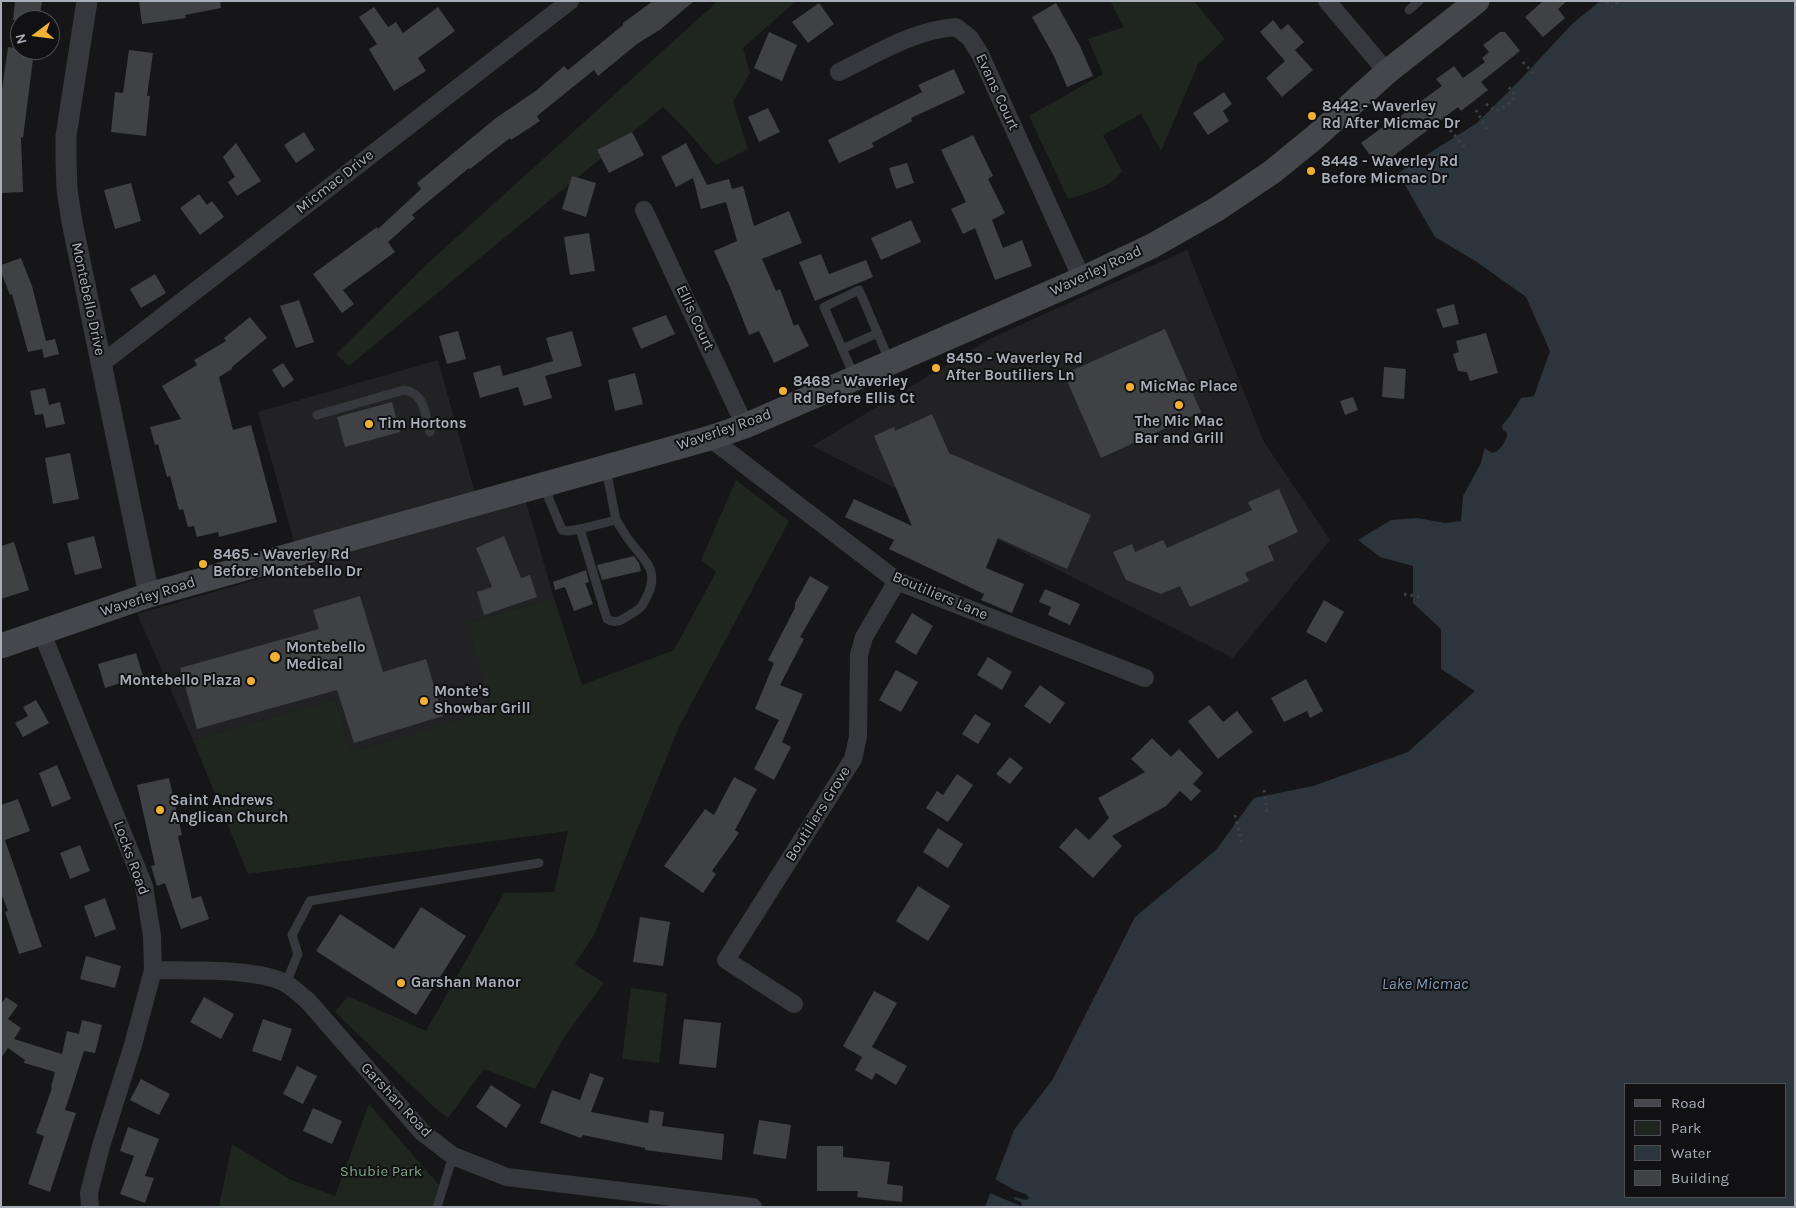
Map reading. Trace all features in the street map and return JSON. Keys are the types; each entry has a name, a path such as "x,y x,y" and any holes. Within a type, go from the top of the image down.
{"main road":[{"name":"Waverley Road","path":"1,646 149,595 710,438 745,426 890,363 1082,279 1152,246 1208,214 1272,172 1315,137 1386,72 1477,1"}],"street":[{"name":"Montebello Drive","path":"87,1 66,136 66,160 72,222 149,595"},
{"name":"Micmac Drive","path":"101,364 570,1"},
{"path":"1327,1 1386,72"},
{"name":"Evans Court","path":"839,72 931,30 956,27 970,38 980,54 1082,279"},
{"name":"Ellis Court","path":"644,210 745,426"},
{"name":"Boutiliers Lane","path":"710,438 896,581 1145,678"},
{"name":"Boutiliers Grove","path":"794,1004 726,960 853,759 858,737 860,654 864,637 896,581"},
{"name":"Locks Road","path":"42,633 144,886 152,936 154,970 133,1045 101,1146 89,1192 90,1207"},
{"name":"Garshan Road","path":"154,970 245,973 272,977 286,983 308,1001 422,1132 453,1156 507,1177 753,1207"}],"lane":[{"path":"1409,10 1419,1"},
{"path":"855,378 824,307 859,290 890,363"},
{"path":"842,349 878,333"},
{"path":"317,415 404,390 412,391 418,395 421,401 430,432"},
{"path":"580,529 607,619 617,622 641,608 652,587 652,572 645,558 629,540 616,520 605,467"},
{"path":"543,485 562,530 580,529 616,520"},
{"path":"286,983 298,954 292,935 310,901 539,863"},
{"path":"437,1207 453,1156"}],"path":[{"path":"1607,1 1612,7 1619,1"},
{"path":"1523,62 1535,75"},
{"path":"1486,104 1496,111 1515,97 1513,91 1506,85"},
{"path":"1476,110 1488,130"},
{"path":"1450,130 1467,150"},
{"path":"1396,179 1440,185"},
{"path":"1404,594 1421,597"},
{"path":"1264,790 1267,812"},
{"path":"1235,816 1242,844"}],"shaded area":[{"path":"1187,250 1264,442 1330,540 1233,658 812,446 991,338"},
{"path":"438,360 481,515 526,502 554,598 467,623 493,710 351,752 335,699 193,740 137,614 301,567 258,412"}],"green space":[{"path":"718,1 796,1 743,48 750,73 733,102 748,149 716,165 689,133 663,107 349,366 336,354 427,264"},
{"path":"1110,1 1194,1 1225,39 1198,64 1161,151 1141,114 1103,135 1122,171 1117,177 1105,186 1068,199 1029,116 1103,74 1088,39 1124,27"},
{"path":"736,480 789,521 679,727 594,935 575,964 604,983 567,1033 535,1089 484,1069 448,1118 435,1108 335,1012 348,996 426,1031 504,893 554,892 568,831 248,874 193,740 335,699 351,752 492,710 467,623 554,598 582,685 674,650 716,572 701,560"},
{"path":"631,988 667,993 659,1063 622,1059"},
{"name":"Shubie Park","path":"369,1104 445,1192 438,1187 433,1207 219,1207 232,1144 291,1180 335,1196"}],"water":[{"name":"Lake Micmac","path":"1600,1 1795,1 1795,1207 985,1207 1014,1130 1053,1079 1135,917 1216,850 1254,798 1313,786 1408,752 1475,691 1441,669 1441,629 1413,603 1413,566 1380,557 1358,540 1391,520 1417,518 1445,523 1461,521 1463,496 1481,463 1485,446 1510,416 1521,398 1534,396 1550,351 1526,297 1477,262 1435,237 1398,173 1477,123 1572,24"}],"pier":[{"path":"1502,426 1503,430 1507,433 1507,437 1503,445 1492,453 1483,447"},
{"path":"993,1178 1014,1190 1026,1194 1029,1198 1026,1200 1014,1197 1014,1199 1021,1202 1021,1206 987,1192"}],"building":[{"path":"15,1 42,1 41,10 14,10"},
{"path":"139,1 220,1 221,8 185,15 186,18 142,24"},
{"path":"653,1 694,1 661,29 637,44 598,76 594,70 537,116 540,121 511,140 510,138 469,168 412,215 415,218 388,242 395,252 343,290 354,304 342,313 313,274 377,227 378,229 421,189 417,183 496,118 537,90 564,66 568,70 623,25 623,23"},
{"path":"1543,1 1567,1 1558,9 1565,18 1543,37 1525,17"},
{"path":"819,3 834,24 808,43 792,22"},
{"path":"1056,3 1080,46 1093,76 1067,87 1054,56 1032,17"},
{"path":"374,7 388,27 396,22 403,33 438,7 455,31 418,58 426,71 394,91 369,49 377,44 359,17"},
{"path":"1273,20 1281,30 1288,24 1304,42 1295,50 1313,70 1282,97 1266,78 1285,61 1260,32"},
{"path":"769,32 797,45 782,81 754,68"},
{"path":"1500,32 1505,32 1520,51 1481,82 1488,90 1461,111 1458,107 1379,167 1361,143 1442,86 1436,79 1454,66 1463,78 1485,62 1482,58 1489,52 1483,45"},
{"path":"8,47 10,47 10,60 33,60 23,138 21,137 23,192 1,193 1,96"},
{"path":"129,50 153,53 147,96 150,96 146,136 111,132 115,92 123,93"},
{"path":"954,69 965,93 911,118 912,121 872,143 874,147 839,163 828,140 922,92 918,85"},
{"path":"1224,92 1232,104 1223,111 1229,121 1208,135 1193,113"},
{"path":"768,108 780,132 759,142 748,117"},
{"path":"304,132 315,150 296,163 284,145"},
{"path":"632,132 644,155 609,173 597,150"},
{"path":"973,135 993,176 988,179 1005,213 992,220 1003,248 1022,240 1032,266 995,280 975,228 963,234 951,209 966,202 941,150"},
{"path":"236,143 261,181 237,196 228,182 235,177 223,157"},
{"path":"686,143 707,185 729,179 732,189 743,186 754,226 789,211 802,243 762,259 776,291 780,289 794,326 798,324 809,346 774,363 759,331 749,335 714,251 737,241 726,202 701,209 693,178 676,187 661,157"},
{"path":"907,163 914,183 896,189 889,168"},
{"path":"572,176 596,183 586,217 562,209"},
{"path":"131,183 141,221 115,229 104,190"},
{"path":"199,194 207,205 212,201 224,217 200,235 180,208"},
{"path":"911,220 921,242 881,260 871,238"},
{"path":"589,233 595,271 570,275 564,237"},
{"path":"821,254 829,274 866,260 873,277 815,301 799,262"},
{"path":"21,258 32,286 46,341 55,339 59,354 44,358 42,349 28,352 12,294 10,295 1,272 1,265"},
{"path":"155,274 166,293 141,308 130,289"},
{"path":"299,300 314,342 296,348 280,306"},
{"path":"1454,304 1459,324 1443,328 1436,309"},
{"path":"666,315 675,334 641,349 632,328"},
{"path":"250,317 267,338 232,369 219,377 233,430 251,425 277,522 219,537 218,532 197,537 194,526 188,527 183,509 179,510 170,476 167,477 158,444 155,445 150,427 181,419 162,386 197,365 194,360 226,341 224,338"},
{"name":"MicMac Place","path":"1165,329 1201,412 1101,458 1064,374"},
{"path":"458,331 466,359 447,364 439,336"},
{"path":"572,331 582,366 545,376 552,398 524,406 518,387 480,398 473,373 500,365 503,376 553,361 546,338"},
{"path":"1486,333 1498,373 1470,381 1467,372 1458,371 1453,354 1459,352 1456,341"},
{"path":"283,363 294,380 283,388 272,370"},
{"path":"1384,367 1406,369 1404,399 1382,397"},
{"path":"635,373 643,404 615,411 608,380"},
{"path":"45,388 49,405 60,402 65,424 46,428 43,414 35,415 30,391"},
{"path":"1353,397 1358,410 1345,415 1340,401"},
{"name":"Tim Hortons","path":"392,402 400,432 345,447 337,417"},
{"path":"932,414 949,453 1091,515 1067,569 998,538 986,568 1024,584 1012,613 981,600 984,594 889,549 894,540 845,517 854,499 912,526 874,436 894,427 895,431"},
{"path":"70,453 79,499 53,504 45,458"},
{"path":"1279,489 1298,532 1268,546 1274,560 1245,573 1249,581 1190,607 1180,586 1161,594 1126,580 1113,552 1132,544 1135,552 1163,540 1167,548 1252,510 1248,502"},
{"path":"94,536 102,568 75,575 67,543"},
{"path":"504,536 521,578 530,575 537,597 484,615 477,592 492,587 476,548"},
{"path":"14,542 29,590 1,599 1,546"},
{"path":"634,556 639,563 641,571 602,580 597,565"},
{"path":"586,570 589,582 585,583 593,604 574,611 565,587 555,590 553,582"},
{"path":"810,576 829,587 800,637 804,639 780,685 803,694 782,742 791,747 774,780 754,769 779,720 755,709 774,663 768,660"},
{"path":"1045,589 1080,604 1070,625 1048,615 1051,607 1039,602"},
{"path":"360,596 383,672 426,659 443,716 354,743 337,690 197,729 180,668 319,629 313,610"},
{"path":"1324,600 1344,612 1326,643 1306,632"},
{"path":"912,613 933,626 916,655 895,642"},
{"path":"136,653 143,676 105,688 98,664"},
{"path":"988,657 1012,672 1002,690 977,675"},
{"path":"896,670 918,682 901,712 879,700"},
{"path":"1306,679 1323,711 1310,718 1307,711 1284,722 1271,698"},
{"path":"1040,685 1065,703 1050,724 1024,706"},
{"path":"36,700 49,723 23,737 15,723 28,716 23,707"},
{"path":"1209,705 1223,722 1237,711 1253,732 1218,759 1188,721"},
{"path":"975,714 991,724 978,744 962,734"},
{"path":"1152,738 1171,757 1179,749 1203,773 1193,784 1201,791 1191,801 1180,791 1166,806 1112,836 1122,846 1093,878 1059,847 1076,828 1089,840 1109,818 1098,798 1145,772 1131,759"},
{"path":"1010,757 1023,768 1010,784 996,774"},
{"path":"57,765 71,799 52,807 39,773"},
{"path":"957,774 973,785 948,822 926,808 937,791 943,795"},
{"path":"734,777 757,789 735,830 739,833 712,871 716,874 703,893 664,866 705,809 714,815"},
{"path":"169,778 182,835 178,836 192,899 201,896 209,919 181,929 165,883 157,886 151,866 155,865 137,785"},
{"path":"18,799 30,831 5,840 42,947 19,954 5,912 8,911 1,893 1,805"},
{"path":"938,828 963,844 948,868 923,852"},
{"path":"80,845 90,871 70,879 60,853"},
{"path":"918,886 950,906 928,941 896,921"},
{"path":"105,898 116,929 95,937 84,906"},
{"name":"Garshan Manor","path":"421,907 466,936 416,1015 316,951 340,914 394,949"},
{"path":"640,917 670,922 663,966 633,962"},
{"path":"86,956 121,966 115,988 80,979"},
{"path":"874,991 897,1003 872,1047 907,1066 896,1085 876,1073 872,1080 855,1070 862,1057 843,1046"},
{"path":"6,997 18,1005 8,1019 21,1028 14,1039 62,1054 67,1031 79,1034 82,1020 102,1025 95,1053 84,1051 65,1110 76,1113 50,1192 28,1184 44,1136 36,1133 52,1088 55,1072 24,1063 25,1060 8,1048 1,1058 1,1004"},
{"path":"204,997 234,1014 221,1039 190,1022"},
{"path":"263,1019 292,1029 281,1061 252,1051"},
{"path":"684,1019 721,1023 716,1068 679,1064"},
{"path":"297,1066 317,1076 303,1104 283,1094"},
{"path":"590,1073 604,1078 591,1112 648,1123 650,1110 664,1112 662,1126 724,1134 722,1160 645,1150 645,1148 583,1135 581,1138 540,1123 552,1090 580,1100"},
{"path":"141,1079 170,1094 159,1115 130,1100"},
{"path":"491,1085 521,1105 506,1128 476,1107"},
{"path":"313,1108 342,1121 332,1144 303,1131"},
{"path":"759,1120 791,1125 786,1159 753,1154"},
{"path":"128,1127 159,1139 145,1176 154,1178 145,1203 120,1194 134,1156 120,1151"},
{"path":"817,1146 843,1146 843,1157 890,1162 887,1184 903,1186 902,1202 857,1197 858,1191 817,1191"}],"place":[{"name":"8442 - Waverley Rd After Micmac Dr","path":"1312,116"},
{"name":"8448 - Waverley Rd Before Micmac Dr","path":"1311,171"},
{"name":"8450 - Waverley Rd After Boutiliers Ln","path":"936,368"},
{"name":"MicMac Place","path":"1130,387"},
{"name":"8468 - Waverley Rd Before Ellis Ct","path":"783,391"},
{"name":"The Mic Mac Bar and Grill","path":"1179,405"},
{"name":"Tim Hortons","path":"369,424"},
{"name":"8465 - Waverley Rd Before Montebello Dr","path":"203,564"},
{"name":"Montebello Medical","path":"275,657"},
{"name":"Montebello Plaza","path":"251,681"},
{"name":"Monte's Showbar Grill","path":"424,701"},
{"name":"Saint Andrews Anglican Church","path":"160,810"},
{"name":"Garshan Manor","path":"401,983"}]}
